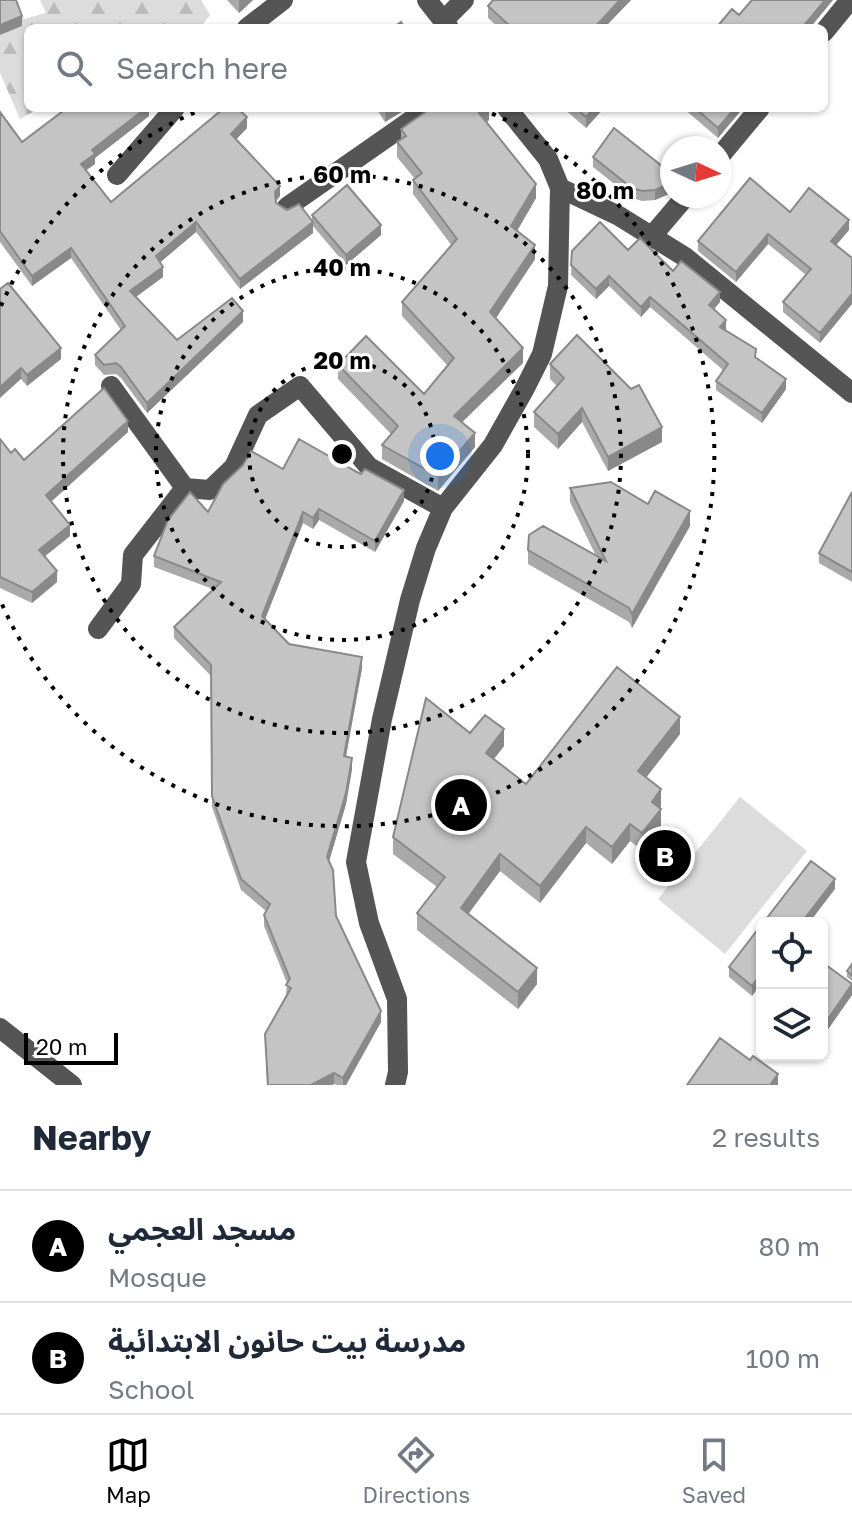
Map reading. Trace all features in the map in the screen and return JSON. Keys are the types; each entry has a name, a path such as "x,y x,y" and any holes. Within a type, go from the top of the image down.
{"street":[{"path":"252,24 283,0"},
{"path":"427,0 447,24 464,0"},
{"path":"828,27 850,0"},
{"path":"117,175 172,112"},
{"path":"287,207 423,112"},
{"path":"395,1085 398,1072 397,999 369,923 356,862 382,719 410,600 426,548 443,508 493,445 542,354 558,286 560,188 548,159 510,112"},
{"path":"732,142 757,112"},
{"path":"560,188 619,216 685,257 852,393"},
{"path":"652,236 676,208"},
{"path":"111,386 185,488 210,490 234,467 258,415 300,386 369,467 443,508"},
{"path":"98,629 131,584 133,555 185,488"},
{"path":"0,1028 72,1085"}],"green space":[{"path":"0,0 14,0 24,19 46,13 40,0 201,0 210,15 203,24 24,24 24,112 33,112 20,119 0,73"},
{"path":"740,797 807,851 725,954 658,899"}],"building":[{"path":"0,0 16,0 22,16 0,25"},
{"path":"493,0 620,0 598,24 508,24 488,6"},
{"path":"752,0 825,0 805,24 719,24 732,9 739,15"},
{"path":"0,112 22,142 62,112 141,112 92,150 95,154 81,164 111,202 219,112 241,112 247,117 231,134 280,186 275,192 276,203 287,210 299,204 313,222 240,279 196,222 156,256 163,267 130,291 177,340 232,298 243,311 147,403 121,367 116,363 104,365 95,355 125,326 71,248 32,276 0,231"},
{"path":"425,112 480,112 536,184 511,226 535,245 490,312 523,348 454,416 475,433 438,476 382,445 398,426 338,365 366,336 424,394 454,358 402,302 457,239 413,180 422,173 397,142 406,136 401,129"},
{"path":"700,112 732,112 718,128"},
{"path":"614,128 660,164 660,188 642,191 632,188 593,157"},
{"path":"750,178 790,212 809,188 849,220 831,241 852,258 852,294 820,333 783,302 811,269 768,234 736,272 698,241 725,208 732,208 732,200"},
{"path":"347,185 381,225 346,255 312,215"},
{"path":"600,222 628,250 640,238 673,271 681,261 720,292 709,305 726,320 720,327 756,349 755,357 786,379 762,413 716,381 728,364 650,297 641,307 609,276 596,289 571,265 572,251"},
{"path":"8,283 61,348 27,375 21,368 0,387 0,289"},
{"path":"577,335 631,389 639,385 662,427 608,457 582,408 558,434 534,412 564,378 550,364"},
{"path":"104,388 128,421 46,495 70,525 39,550 57,571 32,592 0,577 0,439 11,453 15,449 24,460"},
{"path":"299,439 361,474 365,469 404,490 375,541 319,509 313,518 303,512 262,616 289,644 362,657 344,756 352,758 346,793 327,857 333,870 336,916 381,1011 343,1078 334,1073 311,1085 268,1085 265,1034 291,988 286,985 290,979 264,915 270,904 241,879 212,796 211,665 174,627 221,582 154,556 168,520 190,492 208,512 223,484 243,465 251,451 283,469"},
{"path":"611,482 648,504 655,491 690,511 632,614 629,608 528,550 529,535 543,526 606,561 570,488"},
{"path":"852,492 852,572 819,553"},
{"path":"617,667 680,717 638,771 661,789 652,802 661,809 642,833 630,824 612,847 586,827 540,886 500,854 461,908 537,968 518,992 417,913 445,877 393,837 426,698 470,733 485,715 504,729 486,753 526,784"},
{"path":"811,861 835,879 806,917 768,917"},
{"path":"756,932 756,980 752,986 729,967"},
{"path":"828,966 852,984 828,1019"},
{"path":"720,1038 750,1060 753,1056 778,1074 770,1085 687,1085"}],"place":[{"name":"مسجد العجمي","path":"461,805"},
{"name":"مدرسة بيت حانون الابتدائية","path":"665,856"}]}
